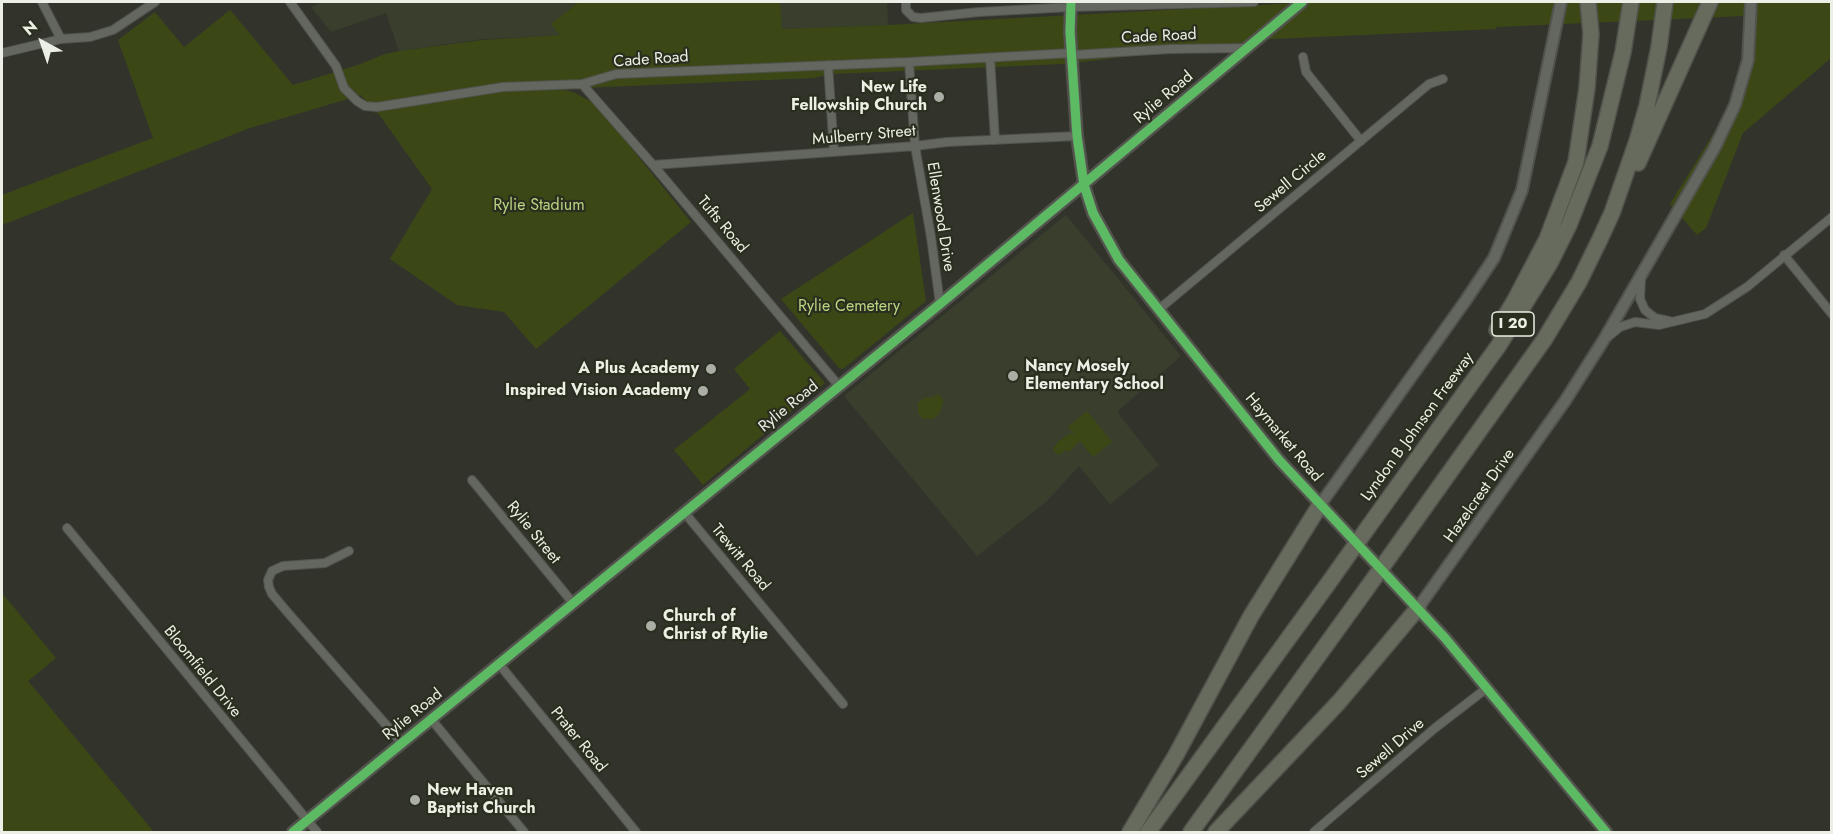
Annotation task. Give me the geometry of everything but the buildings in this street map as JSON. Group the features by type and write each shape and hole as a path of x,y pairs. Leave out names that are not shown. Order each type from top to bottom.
{"highway":[{"path":"1423,450 1515,300 1554,221 1576,162 1587,88 1591,34 1588,2"},
{"path":"1621,2 1623,52"},
{"name":"Lyndon B Johnson Freeway","path":"1148,832 1504,336 1550,263 1600,146 1623,52 1631,2"},
{"name":"I 20","path":"1191,832 1558,319 1579,282 1612,213 1642,123 1659,47 1665,2"},
{"path":"1612,213 1644,150 1710,2"},
{"path":"1130,832 1176,755 1251,616 1320,505"},
{"path":"1216,832 1339,702 1418,608"}],"street":[{"path":"42,2 61,39"},
{"path":"2,53 61,39 90,37 113,30 155,2"},
{"name":"Cade Road","path":"291,2 336,66 344,88 365,106 377,107 503,87 582,84 616,74 1170,49 1247,48"},
{"path":"906,6 913,17 921,18 1071,4 1254,2"},
{"path":"1294,2 1302,2"},
{"name":"Rylie Road","path":"293,832 940,304 1302,2"},
{"path":"1320,505 1494,258 1522,190 1561,2"},
{"path":"1603,341 1715,147 1735,105 1749,60 1751,2"},
{"name":"Haymarket Road","path":"1071,4 1077,136 1084,185 1093,213 1119,260 1279,460 1418,608 1606,832"},
{"path":"1304,57 1306,72 1361,141"},
{"path":"990,58 995,140"},
{"name":"Ellenwood Drive","path":"909,62 915,146 940,304"},
{"path":"828,65 834,152"},
{"name":"Sewell Circle","path":"1158,310 1429,84 1443,79"},
{"name":"Tufts Road","path":"582,84 839,386"},
{"name":"Mulberry Street","path":"653,165 947,142 1077,136"},
{"path":"1603,341 1620,327 1635,322 1659,325 1705,314 1747,287 1832,217"},
{"path":"1785,255 1832,314"},
{"path":"1641,276 1640,299 1645,310 1655,318 1673,322"},
{"name":"Hazelcrest Drive","path":"1418,608 1565,401 1603,341"},
{"name":"Rylie Street","path":"472,480 573,603"},
{"name":"Trewitt Road","path":"684,512 843,704"},
{"name":"Bloomfield Drive","path":"67,528 317,832"},
{"path":"349,551 324,563 283,566 272,571 268,580 269,587 283,608 402,743"},
{"name":"Prater Road","path":"499,664 636,832"},
{"name":"Sewell Drive","path":"1314,832 1435,728 1487,688"},
{"path":"431,719 524,832"}],"shaded area":[{"path":"322,2 579,2 552,24 561,35 482,39 399,51 386,13 331,32 311,7"},
{"path":"780,2 887,2 888,25 781,29"},
{"name":"Nancy Mosely Elementary School","path":"1066,215 1181,356 1117,412 1159,465 1110,504 1079,466 1047,501 977,556 844,396"}],"green space":[{"name":"Rylie Stadium","path":"579,2 780,2 782,29 1316,2 1831,2 1831,58 1743,133 1706,228 1697,235 1670,204 1747,79 1744,16 1272,39 1064,64 559,89 573,92 596,104 691,222 536,349 504,312 457,305 390,259 432,189 378,113 375,113 361,95 250,128 2,225 2,195 153,138 118,40 155,12 184,47 230,10 293,85 399,51 482,40 560,35 551,24"},
{"name":"Rylie Cemetery","path":"913,213 926,301 843,369 839,368 781,299"},
{"path":"780,331 825,383 703,485 674,450 750,389 734,369"},
{"path":"938,394 944,400 939,414 933,419 923,419 918,413 918,403 924,398"},
{"path":"1087,411 1112,442 1093,457 1080,441 1069,452 1066,450 1059,455 1055,453 1053,448 1059,441 1070,433 1075,436 1068,427"},
{"path":"2,593 56,658 28,681 154,832 2,832"}],"cycle path":[{"path":"1071,2 1070,32 1077,136 1084,185 1093,213 1119,260 1279,460 1445,638 1606,832"},
{"path":"293,832 940,304 1302,2"}],"place":[{"name":"New Life Fellowship Church","path":"939,97"},
{"name":"A Plus Academy","path":"711,369"},
{"name":"Nancy Mosely Elementary School","path":"1013,376"},
{"name":"Inspired Vision Academy","path":"703,391"},
{"name":"Church of Christ of Rylie","path":"651,626"},
{"name":"New Haven Baptist Church","path":"415,800"}]}
